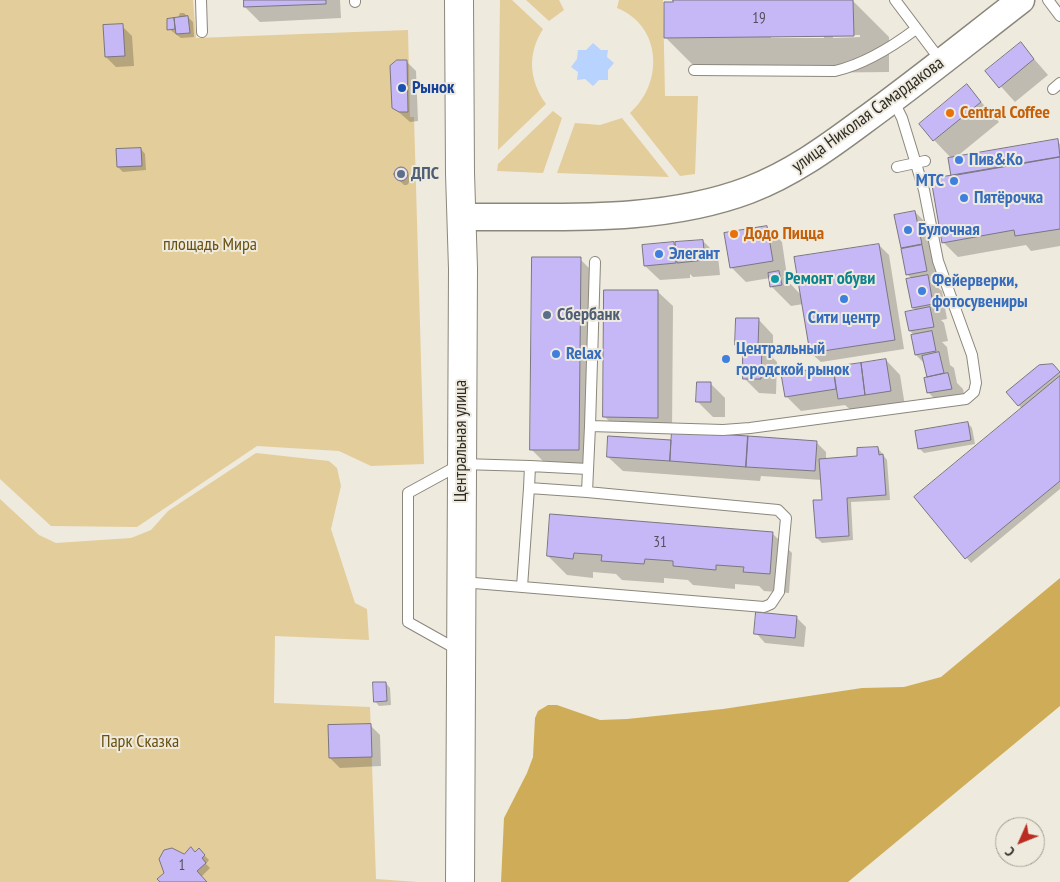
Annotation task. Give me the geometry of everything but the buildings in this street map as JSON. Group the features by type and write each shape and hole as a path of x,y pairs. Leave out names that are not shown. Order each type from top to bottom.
{"main road":[{"name":"Центральная улица","path":"459,0 463,269 460,882"}],"street":[{"name":"улица Николая Самардакова","path":"462,217 622,214 666,210 716,200 749,190 779,177 831,145 893,100 1020,0"}],"lane":[{"path":"201,0 202,32"},
{"path":"894,0 942,62"},
{"path":"1048,0 1060,16"},
{"path":"694,70 834,71 846,68 884,51 916,29"},
{"path":"893,100 921,162 948,273 972,355 976,383 974,392"},
{"path":"897,168 921,162"},
{"path":"586,492 595,262"},
{"path":"590,426 723,430 750,428 966,399 985,382"},
{"path":"461,651 408,622 408,492 461,464 588,469"},
{"path":"522,587 530,466"},
{"path":"462,582 764,607 776,598 779,592 786,518 778,510 529,488"}],"green space":[{"name":"площадь Мира","path":"0,0 193,0 196,38 408,30 410,117 414,117 424,464 371,466 339,451 257,446 137,527 51,526 0,479"},
{"path":"500,0 512,0 543,29 534,48 532,67 536,86 546,104 498,150"},
{"path":"526,0 559,0 564,10 549,21"},
{"path":"619,0 663,0 665,96 698,96 695,174 680,176 630,113 641,101 649,86 653,71 653,56 650,41 643,28 632,16 617,8"},
{"path":"553,111 562,118 543,173 497,171 498,164"},
{"path":"622,118 669,177 557,173 575,123 600,125"},
{"name":"Парк Сказка","path":"256,453 329,461 337,468 341,486 331,529 355,603 367,609 369,640 275,636 274,703 370,707 376,879 418,882 0,882 0,499 39,535 56,543 131,538 151,530 168,511"}],"shaded area":[{"path":"1060,578 1060,706 848,882 501,882 504,818 533,757 535,718 538,711 548,705 557,705 600,720 627,719 723,709 862,688 904,687 941,677"}],"water":[{"path":"593,43 601,50 608,50 607,57 614,63 608,70 608,80 599,80 593,86 585,79 577,80 578,72 571,67 577,59 578,50 586,50"}],"place":[{"name":"Рынок","path":"402,88"},
{"name":"Central Coffee","path":"950,113"},
{"name":"Пив&Ко","path":"959,160"},
{"name":"ДПС","path":"401,174"},
{"name":"МТС","path":"954,181"},
{"name":"Пятёрочка","path":"964,198"},
{"name":"Булочная","path":"908,230"},
{"name":"Додо Пицца","path":"734,234"},
{"name":"Элегант","path":"659,254"},
{"name":"Ремонт обуви","path":"775,279"},
{"name":"Фейерверки, фотосувениры","path":"922,291"},
{"name":"Сити центр","path":"844,299"},
{"name":"Сбербанк","path":"547,315"},
{"name":"Relax","path":"556,354"},
{"name":"Центральный городской рынок","path":"726,359"}]}
